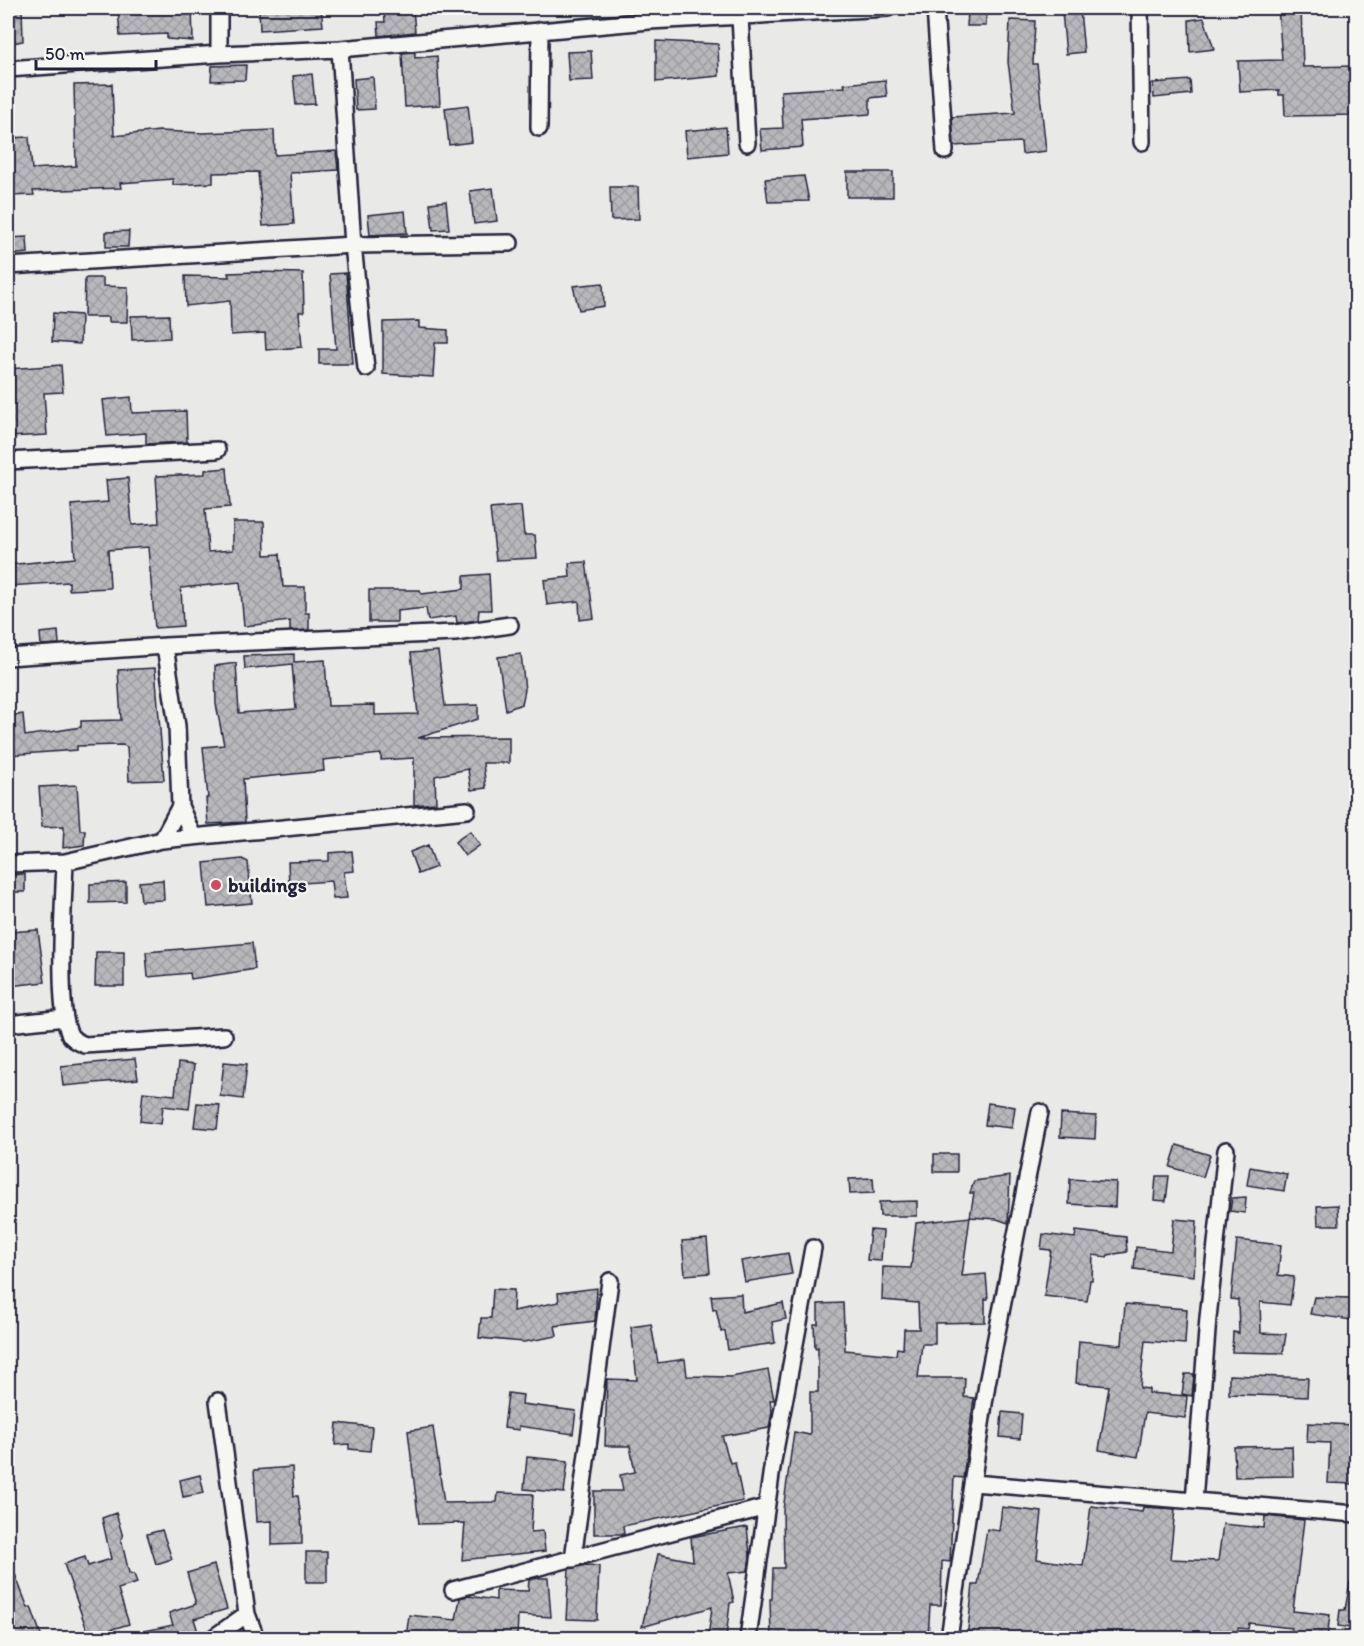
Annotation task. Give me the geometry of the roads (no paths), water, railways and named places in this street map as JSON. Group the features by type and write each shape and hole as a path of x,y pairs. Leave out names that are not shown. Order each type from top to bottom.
{"street":[{"path":"219,8 219,54"},
{"path":"8,69 219,54 340,49 540,30 648,14 740,17 888,8"},
{"path":"935,8 945,151"},
{"path":"1140,8 1143,142"},
{"path":"740,17 747,143"},
{"path":"539,128 540,30"},
{"path":"340,49 353,245 366,368"},
{"path":"8,266 353,245 510,243"},
{"path":"8,461 217,450"},
{"path":"8,657 165,646 455,633 510,625"},
{"path":"165,646 177,726 180,806 193,836"},
{"path":"162,840 180,806"},
{"path":"8,864 65,862 162,840 193,836 467,810"},
{"path":"65,862 62,927 65,1018 70,1035 85,1045 224,1036"},
{"path":"8,1024 65,1018"},
{"path":"949,1638 987,1384 1040,1112"},
{"path":"1194,1501 1208,1318 1226,1150"},
{"path":"748,1638 766,1507 813,1248"},
{"path":"573,1559 610,1281"},
{"path":"218,1401 247,1614 256,1638"},
{"path":"973,1483 1356,1514"},
{"path":"453,1590 766,1507"},
{"path":"213,1638 247,1614"}],"place":[{"name":"buildings","path":"216,885"}]}
